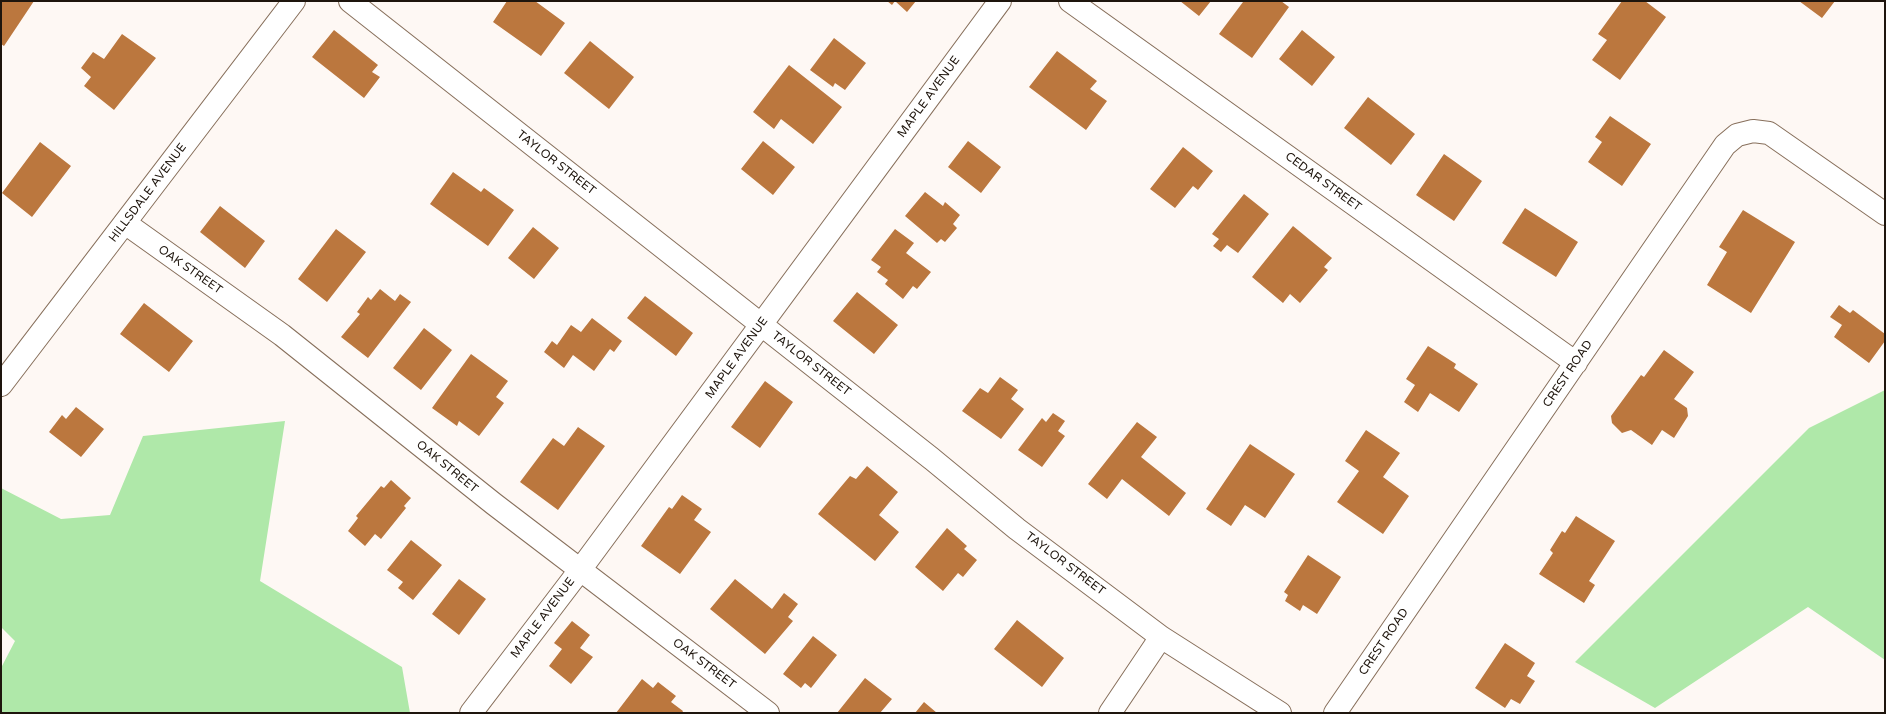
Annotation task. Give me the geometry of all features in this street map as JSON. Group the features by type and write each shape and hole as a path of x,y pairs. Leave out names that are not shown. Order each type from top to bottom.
{"street":[{"name":"HILLSDALE AVENUE","path":"1,384 294,1"},
{"name":"TAYLOR STREET","path":"350,1 932,459 1017,529 1161,637 1280,713"},
{"name":"MAPLE AVENUE","path":"471,713 580,570 1000,1"},
{"name":"CEDAR STREET","path":"1070,1 1576,363"},
{"name":"CREST ROAD","path":"1335,713 1725,145 1737,135 1753,131 1769,133 1885,214"},
{"name":"OAK STREET","path":"125,223 282,335 494,504 768,713"},
{"path":"1110,713 1161,637"}],"green space":[{"path":"1885,390 1885,660 1808,607 1655,708 1575,662 1809,428"},
{"path":"285,421 260,581 402,667 410,713 1,713 1,668 15,641 1,627 1,488 61,519 110,515 143,436"}],"building":[{"path":"1,1 34,1 4,46 1,44"},
{"path":"507,1 535,1 565,23 541,56 493,22"},
{"path":"887,1 895,1 892,5"},
{"path":"895,1 916,1 907,12"},
{"path":"1180,1 1211,1 1199,16"},
{"path":"1241,1 1281,1 1289,7 1252,58 1219,34 1243,2"},
{"path":"1622,1 1645,1 1666,17 1620,80 1592,60 1607,40 1598,34"},
{"path":"1799,1 1835,1 1822,18"},
{"path":"334,30 378,65 372,72 380,77 364,98 312,57"},
{"path":"1302,30 1335,57 1312,86 1279,59"},
{"path":"122,34 156,58 114,110 84,86 91,77 81,68 93,52 104,59"},
{"path":"834,38 866,63 845,90 835,83 833,87 810,70"},
{"path":"590,41 634,77 609,109 564,73"},
{"path":"1057,51 1097,81 1090,89 1107,101 1086,130 1029,87"},
{"path":"789,65 842,107 813,144 781,119 774,129 753,112"},
{"path":"1368,97 1415,134 1391,165 1344,128"},
{"path":"1610,116 1651,144 1622,186 1588,162 1602,142 1595,137"},
{"path":"763,141 795,167 773,195 741,169"},
{"path":"968,141 1001,167 981,193 948,167"},
{"path":"40,142 71,166 32,217 2,193"},
{"path":"1183,147 1213,171 1198,190 1193,186 1175,208 1150,189"},
{"path":"1444,154 1482,181 1454,221 1416,195"},
{"path":"453,172 481,192 484,188 514,210 488,246 430,204"},
{"path":"925,192 943,206 945,202 960,215 953,224 957,228 945,242 941,239 937,243 905,216"},
{"path":"1244,194 1269,214 1238,253 1227,245 1221,252 1213,246 1219,239 1212,234"},
{"path":"220,206 265,241 245,268 200,232"},
{"path":"1525,208 1578,242 1556,277 1502,243"},
{"path":"1743,210 1795,242 1751,313 1707,285 1727,252 1719,247"},
{"path":"1293,226 1332,258 1324,267 1328,270 1300,303 1290,294 1283,303 1252,277"},
{"path":"533,227 559,248 534,279 508,258"},
{"path":"336,229 366,252 327,302 298,279"},
{"path":"895,229 914,243 906,253 931,272 917,289 913,286 903,299 885,284 888,280 877,272 881,267 871,260"},
{"path":"380,289 395,301 400,294 411,302 368,358 341,337 360,314 357,312 368,297 371,300"},
{"path":"857,292 898,325 874,354 833,321"},
{"path":"645,296 693,333 676,356 627,318"},
{"path":"144,303 193,341 169,372 120,334"},
{"path":"1839,305 1850,313 1853,310 1885,334 1885,341 1869,363 1834,337 1842,325 1830,317"},
{"path":"592,318 622,341 614,352 610,349 594,371 573,355 564,368 544,352 552,341 557,345 571,325 581,332"},
{"path":"424,328 452,350 421,390 393,368"},
{"path":"1428,346 1456,364 1454,368 1478,384 1459,412 1430,393 1418,412 1404,402 1415,385 1406,379"},
{"path":"1664,350 1694,372 1674,399 1687,408 1688,416 1674,438 1662,430 1652,445 1631,430 1622,433 1612,423 1611,416 1641,375 1644,377"},
{"path":"471,354 508,381 496,397 504,403 479,436 459,421 457,426 432,408"},
{"path":"1000,377 1018,390 1011,399 1024,409 1001,439 962,411 980,388 988,393"},
{"path":"765,381 793,402 760,448 731,427"},
{"path":"76,407 104,429 81,457 49,432 62,415 66,419"},
{"path":"1053,413 1065,421 1058,431 1065,436 1042,467 1018,450 1042,418 1046,422"},
{"path":"1137,422 1157,437 1141,457 1186,493 1169,516 1122,479 1107,499 1088,484"},
{"path":"578,427 605,446 558,510 520,482 553,438 564,446"},
{"path":"1366,430 1400,453 1383,477 1409,496 1383,534 1337,502 1359,471 1345,461"},
{"path":"1250,444 1295,474 1265,518 1245,505 1231,526 1206,509"},
{"path":"867,466 898,492 879,515 899,532 875,561 818,514 850,476 856,479"},
{"path":"391,480 411,498 404,506 406,508 381,539 375,534 365,546 348,531 358,518 356,516 381,486 384,488"},
{"path":"682,495 702,509 694,520 711,532 680,574 641,546 669,507 672,509"},
{"path":"1576,516 1615,541 1589,581 1595,585 1584,603 1539,574 1553,553 1550,550 1562,531 1565,533"},
{"path":"947,528 967,546 964,549 977,560 963,577 958,573 943,591 915,567"},
{"path":"411,540 442,565 413,600 398,588 403,582 387,570"},
{"path":"1308,555 1341,577 1317,614 1303,605 1300,611 1285,601 1288,595 1284,592"},
{"path":"459,579 486,599 459,635 432,614"},
{"path":"735,579 772,609 784,593 798,604 788,617 793,621 765,654 710,609"},
{"path":"1017,620 1064,658 1042,687 994,649"},
{"path":"572,621 590,635 580,648 593,657 571,684 549,666 562,649 554,643"},
{"path":"813,636 837,655 811,688 805,683 801,688 783,674"},
{"path":"1505,643 1535,663 1527,676 1535,681 1520,704 1511,699 1505,708 1475,688"},
{"path":"865,678 892,699 880,713 837,713"},
{"path":"642,679 653,688 658,682 676,696 671,702 683,711 682,713 616,713"},
{"path":"924,702 937,713 915,713"}]}
